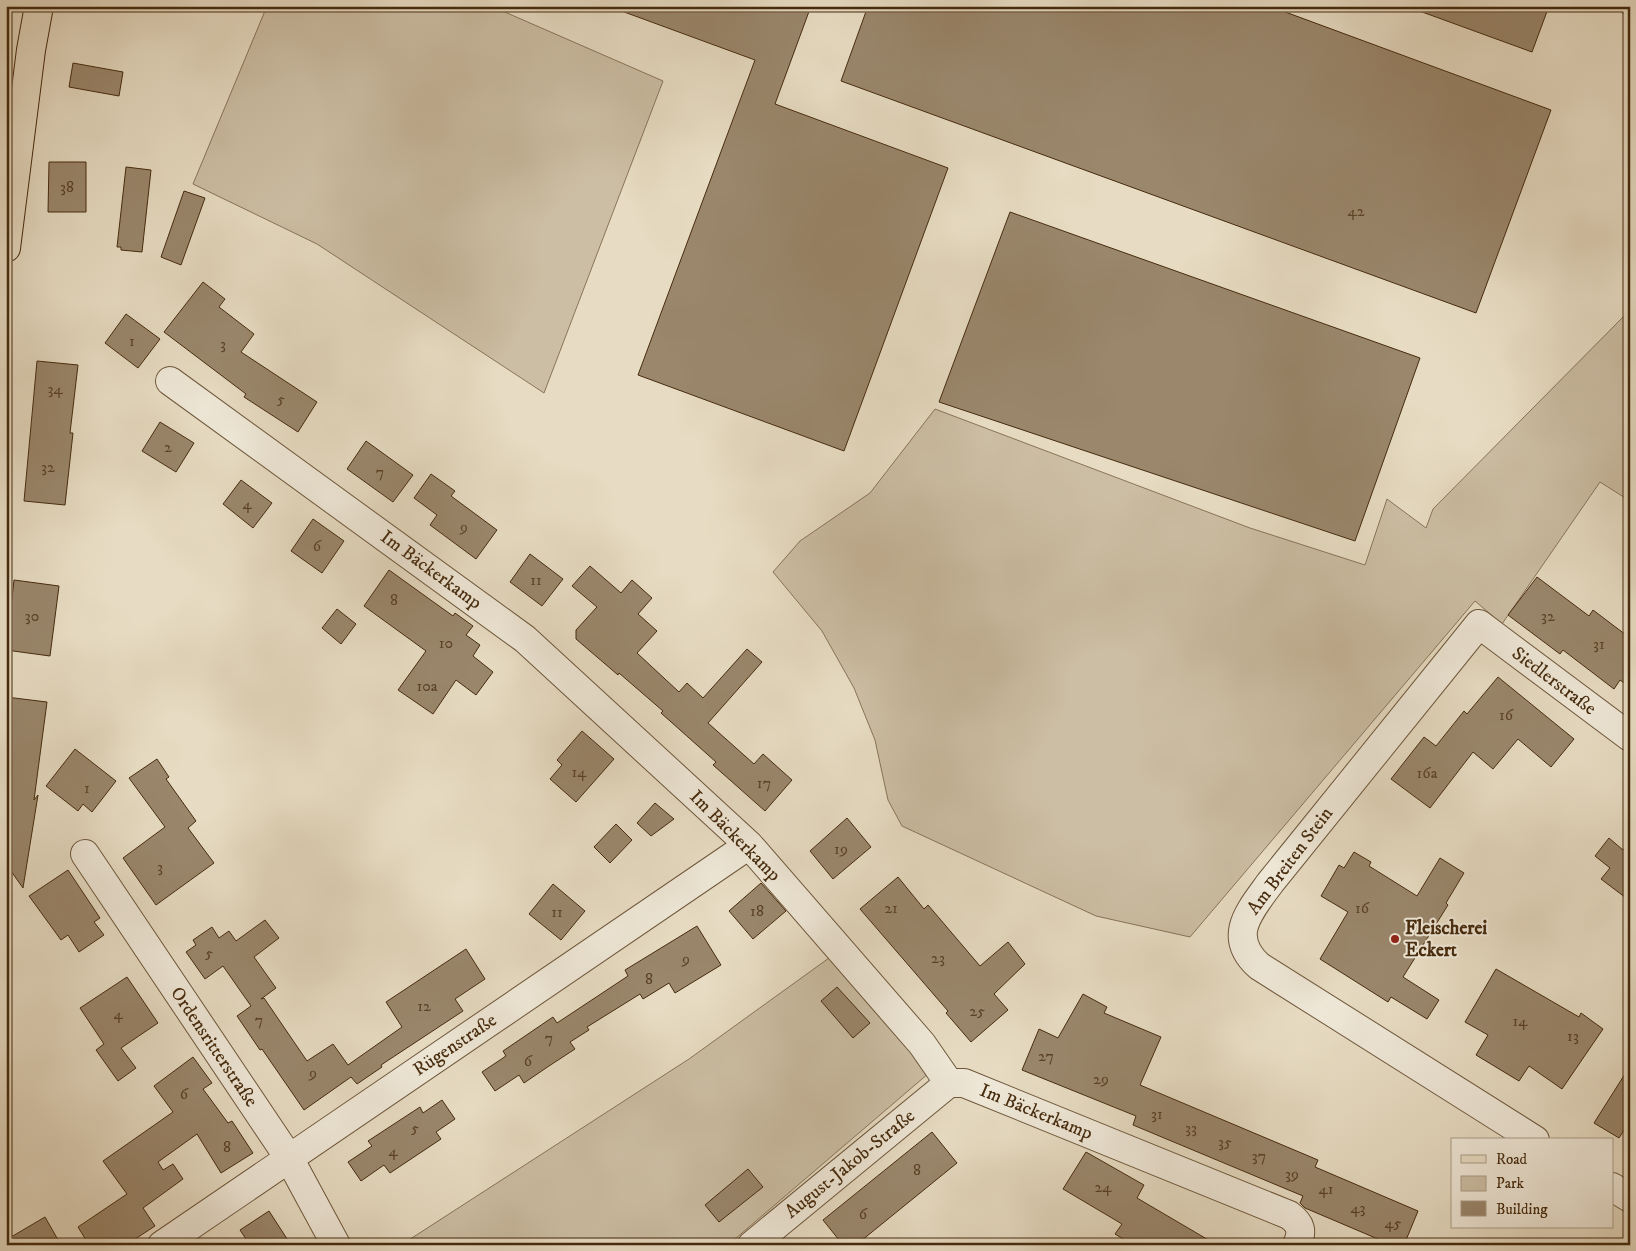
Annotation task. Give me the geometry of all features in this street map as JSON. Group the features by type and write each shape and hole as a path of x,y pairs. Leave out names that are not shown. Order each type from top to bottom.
{"main road":[{"path":"6,248 12,151 39,6"}],"street":[{"name":"Im Bäckerkamp","path":"170,382 524,638 750,845 922,1044 949,1083 964,1083 1289,1215 1298,1222 1301,1233 1298,1244"},
{"name":"Siedlerstraße","path":"1479,624 1630,737"},
{"name":"Am Breiten Stein","path":"1479,624 1270,883 1245,919 1242,933 1244,946 1251,959 1259,966 1532,1138"},
{"name":"Rügenstraße","path":"162,1245 750,845"},
{"name":"Ordensritterstraße","path":"84,854 288,1158 336,1245"},
{"name":"August-Jakob-Straße","path":"752,1245 949,1083"},
{"path":"1614,1188 1630,1198"}],"green space":[{"path":"267,6 491,6 663,81 544,393 317,244 193,184"},
{"path":"1614,6 1630,6 1630,19"},
{"path":"1630,310 1630,501 1600,482 1502,624 1475,601 1190,937 1096,916 902,826 888,800 875,740 854,688 822,631 773,572 800,541 870,493 935,409 1250,528 1365,565 1387,499 1426,528 1433,509"},
{"path":"829,958 929,1073 728,1245 401,1245 689,1059"}],"building":[{"path":"617,6 811,6 775,104 948,168 844,451 638,375 755,60 616,9"},
{"path":"868,6 1269,6 1551,110 1476,313 841,81"},
{"path":"1414,6 1549,6 1532,52 1414,9"},
{"path":"73,63 123,72 119,96 69,87"},
{"path":"49,162 86,162 86,212 48,212"},
{"path":"126,167 151,170 142,252 121,250 121,247 117,247"},
{"path":"184,191 205,198 181,265 161,257"},
{"path":"1010,212 1420,358 1355,541 939,402"},
{"path":"203,282 225,299 219,307 254,334 241,352 317,402 298,432 244,397 246,394 164,332"},
{"path":"126,314 160,339 138,368 105,343"},
{"path":"37,361 78,365 70,433 73,433 65,505 24,501"},
{"path":"160,422 194,443 176,472 142,451"},
{"path":"366,441 413,475 393,502 347,469"},
{"path":"431,474 455,491 451,496 497,530 476,559 430,525 437,515 414,498"},
{"path":"241,480 272,503 253,528 223,504"},
{"path":"313,519 344,541 322,573 291,551"},
{"path":"530,554 563,579 542,606 510,582"},
{"path":"590,566 621,593 632,580 652,598 638,614 657,631 637,653 679,692 687,683 703,698 747,649 762,662 708,723 754,764 763,754 792,780 765,811 713,765 716,762 661,713 663,711 576,639 576,630 597,607 572,586"},
{"path":"389,570 453,616 455,613 473,626 466,635 480,645 473,656 493,672 476,695 456,680 433,714 398,690 426,651 364,606"},
{"path":"1537,577 1589,616 1593,610 1630,638 1630,687 1620,680 1614,689 1563,650 1560,654 1508,615"},
{"path":"14,580 59,586 50,656 6,650"},
{"path":"337,609 356,624 341,644 322,628"},
{"path":"1498,677 1574,739 1551,767 1518,739 1493,769 1473,752 1430,808 1391,779 1424,737 1436,746 1464,711 1467,714"},
{"path":"6,697 47,702 34,800 38,795 23,888 6,864"},
{"path":"582,731 614,759 576,802 550,779 562,765 557,760"},
{"path":"75,749 116,781 92,812 83,804 78,811 46,786"},
{"path":"157,759 169,777 166,779 196,821 188,828 214,863 156,905 123,858 165,827 129,778"},
{"path":"655,803 674,819 651,836 637,823"},
{"path":"847,818 871,847 833,879 810,851"},
{"path":"616,824 632,840 610,863 594,847"},
{"path":"1609,838 1623,850 1630,841 1630,901 1601,879 1610,868 1595,856"},
{"path":"1354,852 1371,862 1369,866 1417,896 1440,858 1464,873 1446,903 1448,905 1403,977 1439,1000 1427,1019 1391,997 1388,1002 1320,959 1348,912 1321,896 1339,865 1344,868"},
{"path":"68,870 100,918 94,922 104,935 79,952 68,935 61,940 29,896"},
{"path":"898,877 924,909 928,905 980,966 1008,942 1025,964 994,994 1008,1010 971,1042 946,1013 948,1011 860,909"},
{"path":"761,883 786,911 753,939 729,911"},
{"path":"553,884 585,911 561,940 529,914"},
{"path":"265,920 279,938 254,957 276,988 261,999 264,998 307,1061 333,1044 348,1065 402,1027 386,1002 466,949 485,979 455,999 463,1011 381,1065 382,1067 357,1084 351,1077 304,1110 237,1016 251,1006 223,966 205,979 186,952 196,945 193,940 212,927 219,938 229,931 236,941"},
{"path":"697,926 721,965 675,993 669,983 643,999 640,994 587,1027 589,1030 570,1042 575,1049 524,1083 519,1075 495,1091 482,1072 506,1056 503,1051 553,1017 557,1023 628,976 625,970"},
{"path":"1496,969 1579,1017 1581,1013 1603,1029 1562,1089 1529,1066 1519,1081 1476,1055 1488,1035 1465,1022"},
{"path":"127,977 158,1023 121,1048 136,1068 118,1081 96,1050 104,1044 80,1008"},
{"path":"837,987 870,1023 853,1038 821,1001"},
{"path":"1083,994 1107,1007 1104,1013 1161,1037 1140,1085 1318,1160 1315,1167 1418,1211 1404,1245 1392,1245 1305,1208 1300,1203 1303,1196 1133,1125 1136,1116 1022,1070 1039,1029 1058,1038"},
{"path":"193,1057 212,1083 203,1089 228,1123 232,1121 253,1153 221,1173 197,1134 158,1162 163,1170 173,1164 183,1179 143,1208 155,1226 126,1245 89,1245 78,1227 127,1194 103,1161 173,1112 154,1086"},
{"path":"1630,1066 1630,1121 1619,1138 1594,1123"},
{"path":"442,1100 455,1119 436,1132 441,1139 390,1173 384,1165 361,1181 348,1162 372,1146 368,1141 420,1107 423,1113"},
{"path":"932,1132 957,1163 856,1245 843,1245 823,1220"},
{"path":"1086,1152 1144,1185 1137,1198 1217,1245 1133,1245 1115,1234 1122,1224 1063,1189"},
{"path":"748,1169 763,1187 719,1222 705,1205"},
{"path":"269,1211 291,1245 250,1245 240,1230"},
{"path":"45,1217 61,1245 6,1245 6,1240"}],"place":[{"name":"Fleischerei Eckert","path":"1395,939"}]}
